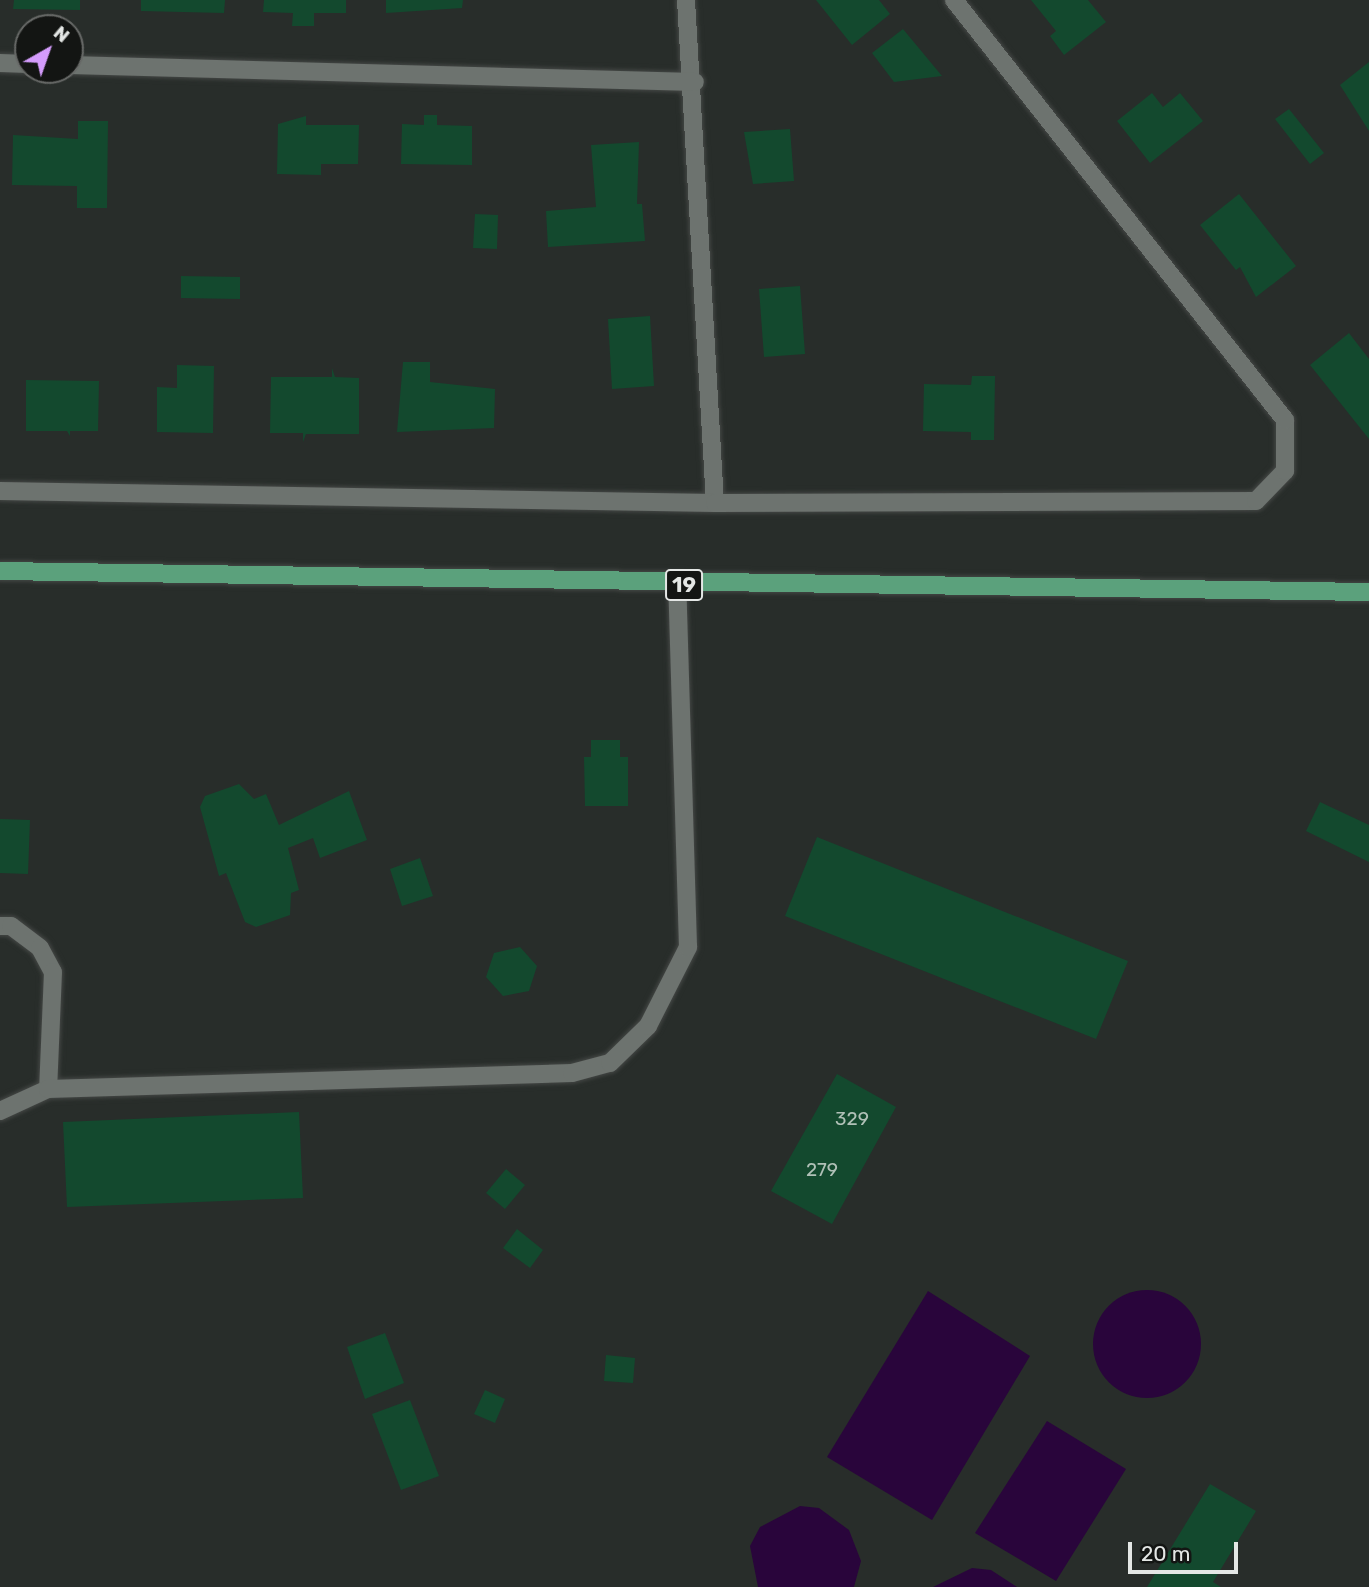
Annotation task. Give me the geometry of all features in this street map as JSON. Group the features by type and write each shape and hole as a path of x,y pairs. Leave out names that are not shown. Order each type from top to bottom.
{"main road":[{"name":"19","path":"0,571 677,584 1369,592"}],"street":[{"path":"686,0 695,82 715,503"},
{"path":"0,491 715,503 1256,501 1285,471 1285,420 954,0"},
{"path":"84,65 695,82"},
{"path":"0,1111 48,1089 572,1073 610,1063 648,1026 688,947 677,584"},
{"path":"0,926 40,948 53,972 48,1089"}],"shaded area":[{"path":"1147,1290 1168,1294 1185,1306 1197,1323 1201,1344 1197,1365 1185,1382 1168,1394 1147,1398 1126,1394 1109,1382 1097,1365 1093,1344 1097,1323 1109,1306 1126,1294"},
{"path":"928,1291 1030,1356 932,1520 827,1457"},
{"path":"1047,1421 1126,1469 1056,1581 975,1533"},
{"path":"800,1506 819,1508 849,1530 861,1561 854,1587 758,1587 750,1546 760,1527"},
{"path":"972,1568 991,1570 1017,1587 933,1587"}],"building":[{"path":"14,0 80,0 80,10 13,9"},
{"path":"141,0 225,0 224,13 141,11"},
{"path":"264,0 346,0 346,13 314,13 314,26 292,26 293,13 263,12"},
{"path":"386,0 463,0 462,8 386,13"},
{"path":"816,0 879,0 890,14 852,45"},
{"path":"1031,0 1088,0 1106,22 1064,55 1050,36 1056,31"},
{"path":"903,29 942,76 894,82 872,53"},
{"path":"1369,62 1369,131 1340,85"},
{"path":"1152,93 1163,107 1180,93 1203,121 1150,163 1117,121"},
{"path":"1289,109 1324,153 1310,164 1275,119"},
{"path":"424,115 437,115 437,125 472,126 472,165 401,164 402,124 424,125"},
{"path":"306,116 306,125 359,125 358,164 321,164 321,175 277,174 278,124"},
{"path":"78,121 108,121 107,208 77,208 77,186 12,185 13,135 78,139"},
{"path":"790,129 794,181 753,184 744,132"},
{"path":"639,142 637,204 642,204 645,241 548,247 546,211 596,207 591,145"},
{"path":"1239,194 1296,266 1256,297 1240,267 1236,270 1200,225"},
{"path":"475,214 498,215 497,249 473,248"},
{"path":"181,276 240,277 240,299 181,298"},
{"path":"800,286 805,354 764,357 759,289"},
{"path":"650,316 654,386 612,389 608,319"},
{"path":"1349,333 1369,359 1369,439 1310,365"},
{"path":"403,362 430,362 430,382 495,389 494,428 397,432"},
{"path":"177,365 214,366 213,433 157,432 157,387 177,388"},
{"path":"332,368 335,377 359,378 359,434 306,434 303,442 303,433 270,433 271,377 332,377"},
{"path":"972,376 995,376 994,440 971,440 971,432 923,431 924,384 971,385"},
{"path":"26,380 99,381 98,431 70,431 70,436 67,431 26,431"},
{"path":"591,740 620,740 620,757 628,757 628,806 585,806 584,757 591,757"},
{"path":"239,784 254,799 266,794 279,825 349,791 367,840 320,858 313,838 288,848 299,890 291,893 290,915 256,927 245,922 226,873 219,876 200,807 205,796"},
{"path":"1320,802 1369,825 1369,862 1306,831"},
{"path":"0,819 30,820 28,874 0,873"},
{"path":"817,837 1128,961 1096,1039 785,916"},
{"path":"420,858 433,896 402,906 390,869"},
{"path":"520,947 537,966 529,991 503,996 486,977 494,953"},
{"path":"837,1074 896,1107 832,1224 771,1191"},
{"path":"299,1112 303,1198 67,1207 63,1122"},
{"path":"506,1169 525,1185 505,1209 486,1193"},
{"path":"517,1229 543,1250 530,1268 503,1248"},
{"path":"385,1333 404,1383 365,1399 347,1347"},
{"path":"606,1355 635,1358 633,1383 604,1381"},
{"path":"485,1390 505,1399 495,1423 474,1414"},
{"path":"410,1400 439,1476 401,1490 372,1414"},
{"path":"1210,1484 1256,1511 1213,1582 1221,1587 1147,1587"}]}
